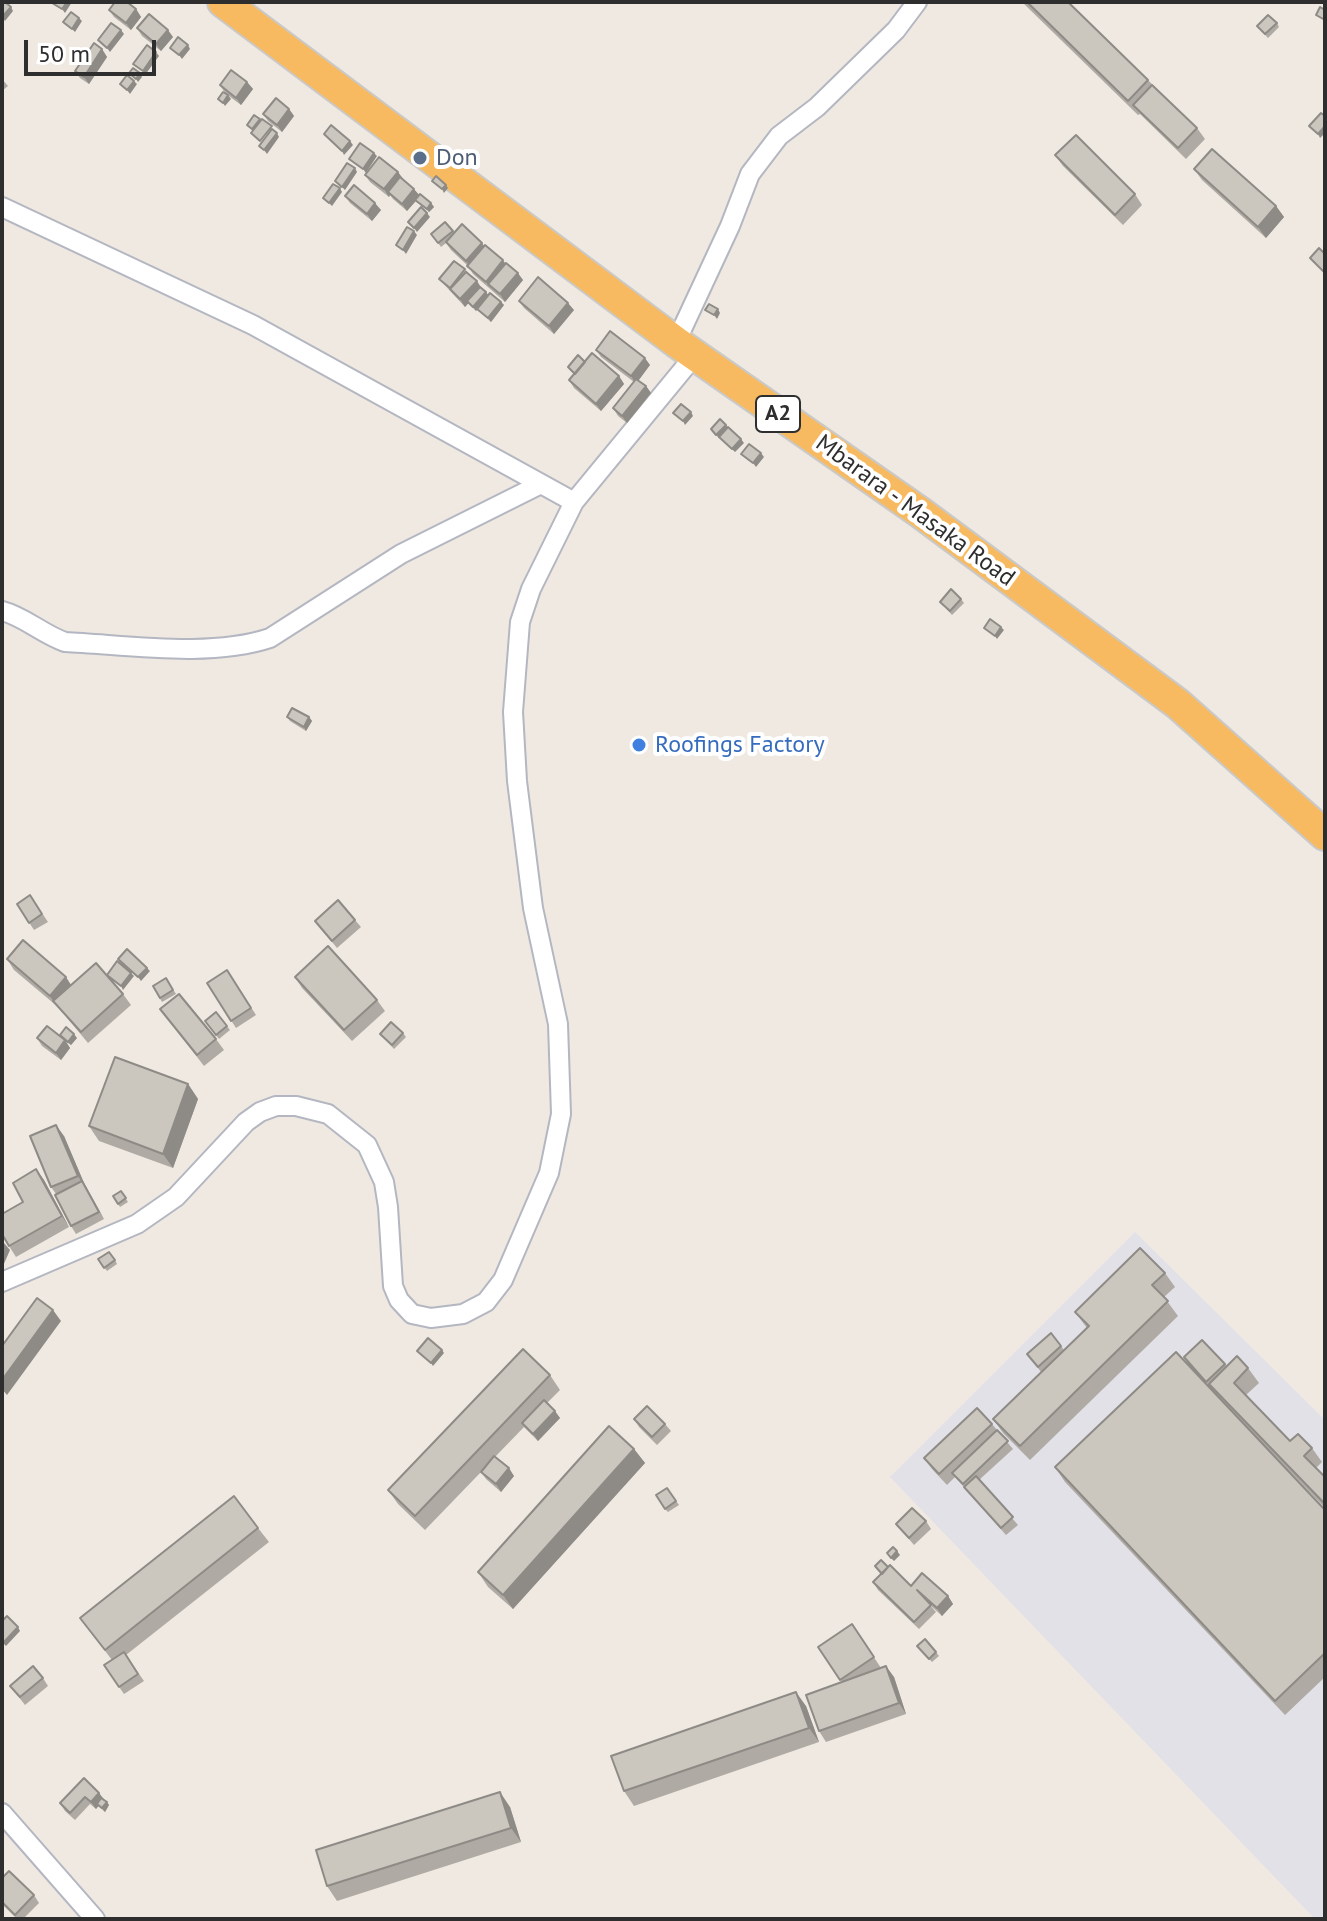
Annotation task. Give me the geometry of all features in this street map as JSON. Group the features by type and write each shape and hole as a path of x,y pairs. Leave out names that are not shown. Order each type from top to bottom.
{"highway":[{"name":"Mbarara - Masaka Road","path":"223,2 685,349 921,513 1178,704 1325,835"}],"street":[{"path":"2,1282 157,1213 246,1122 276,1106 296,1106 328,1114 367,1145 384,1182 393,1286 399,1300 412,1314 431,1318 463,1314 486,1302 503,1280 549,1173 561,1114 558,1024 533,908 517,781 513,712 520,622 531,589 574,502 685,349 750,174 779,136 828,96 896,30 917,2"},
{"path":"2,207 253,325 574,502"},
{"path":"2,611 17,615 47,636 65,642 218,649 248,646 270,638 401,554 541,484"},
{"path":"2,1813 95,1919"}],"shaded area":[{"path":"1135,1232 1325,1420 1325,1919 1315,1919 890,1477"}],"building":[{"path":"2,2 11,7 2,17"},
{"path":"53,2 67,2 62,9"},
{"path":"115,2 127,2 136,9 126,23 109,10"},
{"path":"1027,2 1068,2 1148,80 1128,101"},
{"path":"1320,7 1325,10 1325,20 1316,15"},
{"path":"71,12 79,18 72,29 63,22"},
{"path":"149,14 168,30 156,44 137,28"},
{"path":"1268,15 1277,23 1265,34 1257,26"},
{"path":"111,23 121,30 107,48 98,40"},
{"path":"178,37 188,45 179,55 170,48"},
{"path":"94,43 102,49 84,77 75,71"},
{"path":"147,45 156,52 143,71 133,64"},
{"path":"133,68 140,73 136,79 129,73"},
{"path":"231,70 247,82 236,98 220,85"},
{"path":"127,75 134,81 127,90 120,84"},
{"path":"1152,85 1197,128 1178,148 1133,105"},
{"path":"223,92 228,95 223,103 218,99"},
{"path":"276,98 289,109 277,125 263,114"},
{"path":"1321,113 1325,116 1325,126 1318,134 1309,126"},
{"path":"254,115 260,119 252,129 247,125"},
{"path":"262,119 272,126 260,141 251,133"},
{"path":"331,125 350,141 342,151 324,134"},
{"path":"272,129 277,133 264,150 259,146"},
{"path":"1076,135 1135,194 1115,215 1055,155"},
{"path":"360,143 374,153 363,169 349,159"},
{"path":"1212,149 1276,206 1258,227 1194,169"},
{"path":"379,157 398,172 384,189 365,175"},
{"path":"347,163 355,168 342,187 335,181"},
{"path":"436,176 446,185 442,189 432,181"},
{"path":"400,177 414,189 402,204 388,192"},
{"path":"333,184 340,188 329,203 323,198"},
{"path":"354,185 375,203 367,214 345,196"},
{"path":"420,194 431,203 427,209 415,200"},
{"path":"421,207 427,213 414,228 408,222"},
{"path":"445,222 453,231 438,243 431,234"},
{"path":"462,224 482,243 466,261 446,242"},
{"path":"407,227 414,231 403,250 396,245"},
{"path":"485,245 503,260 486,282 467,266"},
{"path":"1319,248 1325,254 1325,273 1310,258"},
{"path":"454,261 465,269 450,288 439,279"},
{"path":"506,263 518,273 500,294 488,284"},
{"path":"466,272 477,281 460,299 450,289"},
{"path":"538,277 568,303 549,326 519,301"},
{"path":"480,287 486,292 473,307 467,301"},
{"path":"490,293 501,302 488,318 477,309"},
{"path":"709,304 718,309 714,315 705,310"},
{"path":"610,331 645,358 631,376 596,350"},
{"path":"592,353 619,376 596,404 569,380"},
{"path":"578,355 585,362 575,374 568,367"},
{"path":"636,379 646,386 622,416 613,408"},
{"path":"681,404 691,412 683,421 673,413"},
{"path":"720,419 726,425 716,435 711,429"},
{"path":"728,427 741,439 732,449 719,437"},
{"path":"749,444 761,453 753,463 741,454"},
{"path":"951,589 961,599 950,611 940,602"},
{"path":"990,619 1001,627 995,636 984,628"},
{"path":"292,708 309,717 304,727 287,717"},
{"path":"30,895 42,914 29,923 17,904"},
{"path":"338,900 355,920 332,941 315,921"},
{"path":"23,940 66,977 50,996 7,959"},
{"path":"328,946 377,1000 344,1030 295,977"},
{"path":"127,949 147,968 138,977 118,959"},
{"path":"117,961 131,973 121,986 107,975"},
{"path":"96,963 123,994 81,1032 53,1001"},
{"path":"227,970 251,1008 231,1021 207,983"},
{"path":"166,978 173,990 160,998 153,986"},
{"path":"179,994 216,1039 197,1055 160,1009"},
{"path":"216,1012 227,1026 216,1035 205,1021"},
{"path":"391,1022 403,1033 392,1045 380,1034"},
{"path":"47,1026 65,1040 56,1053 37,1038"},
{"path":"66,1027 74,1034 68,1042 60,1035"},
{"path":"115,1057 188,1084 163,1154 89,1126"},
{"path":"56,1125 78,1176 51,1187 30,1136"},
{"path":"36,1169 62,1216 9,1246 2,1234 2,1214 23,1202 13,1183"},
{"path":"82,1181 99,1212 71,1226 55,1195"},
{"path":"121,1191 126,1198 118,1204 113,1196"},
{"path":"1140,1248 1165,1273 1152,1285 1168,1301 1020,1446 993,1419 1089,1326 1075,1312"},
{"path":"109,1252 115,1260 104,1268 98,1259"},
{"path":"37,1298 53,1310 2,1380 2,1346"},
{"path":"1051,1333 1061,1346 1038,1367 1027,1354"},
{"path":"428,1338 442,1350 431,1363 417,1351"},
{"path":"1202,1340 1225,1364 1206,1382 1184,1357"},
{"path":"523,1349 550,1375 415,1516 388,1490"},
{"path":"1176,1352 1325,1510 1325,1653 1275,1701 1055,1467"},
{"path":"1237,1356 1248,1368 1234,1383 1290,1441 1298,1434 1312,1448 1304,1456 1325,1477 1325,1504 1209,1384"},
{"path":"544,1400 555,1411 533,1434 522,1423"},
{"path":"647,1406 665,1424 652,1437 634,1419"},
{"path":"977,1408 992,1424 939,1474 924,1458"},
{"path":"609,1426 634,1449 503,1595 478,1572"},
{"path":"997,1430 1008,1441 963,1484 952,1473"},
{"path":"494,1456 509,1468 496,1484 481,1472"},
{"path":"976,1476 1013,1517 1001,1528 964,1487"},
{"path":"667,1488 676,1501 665,1509 656,1495"},
{"path":"234,1496 258,1528 105,1650 80,1618"},
{"path":"912,1508 926,1521 909,1538 896,1524"},
{"path":"893,1547 897,1551 891,1558 887,1553"},
{"path":"881,1560 888,1567 882,1574 875,1566"},
{"path":"890,1565 911,1586 922,1573 948,1596 937,1608 917,1590 931,1605 914,1622 873,1582"},
{"path":"7,1616 18,1627 3,1643 2,1621"},
{"path":"852,1624 874,1657 840,1680 818,1647"},
{"path":"925,1639 936,1652 929,1659 917,1646"},
{"path":"124,1652 138,1674 119,1687 104,1665"},
{"path":"33,1666 43,1678 20,1697 10,1686"},
{"path":"886,1666 899,1703 819,1731 806,1695"},
{"path":"796,1692 809,1728 624,1791 611,1756"},
{"path":"84,1778 99,1793 91,1802 85,1797 70,1813 60,1803"},
{"path":"500,1792 511,1828 327,1886 316,1850"},
{"path":"101,1798 107,1802 102,1808 97,1804"},
{"path":"9,1871 34,1895 15,1915 2,1902 2,1878"}],"place":[{"name":"Don","path":"420,158"},
{"name":"Roofings Factory","path":"639,745"}]}
